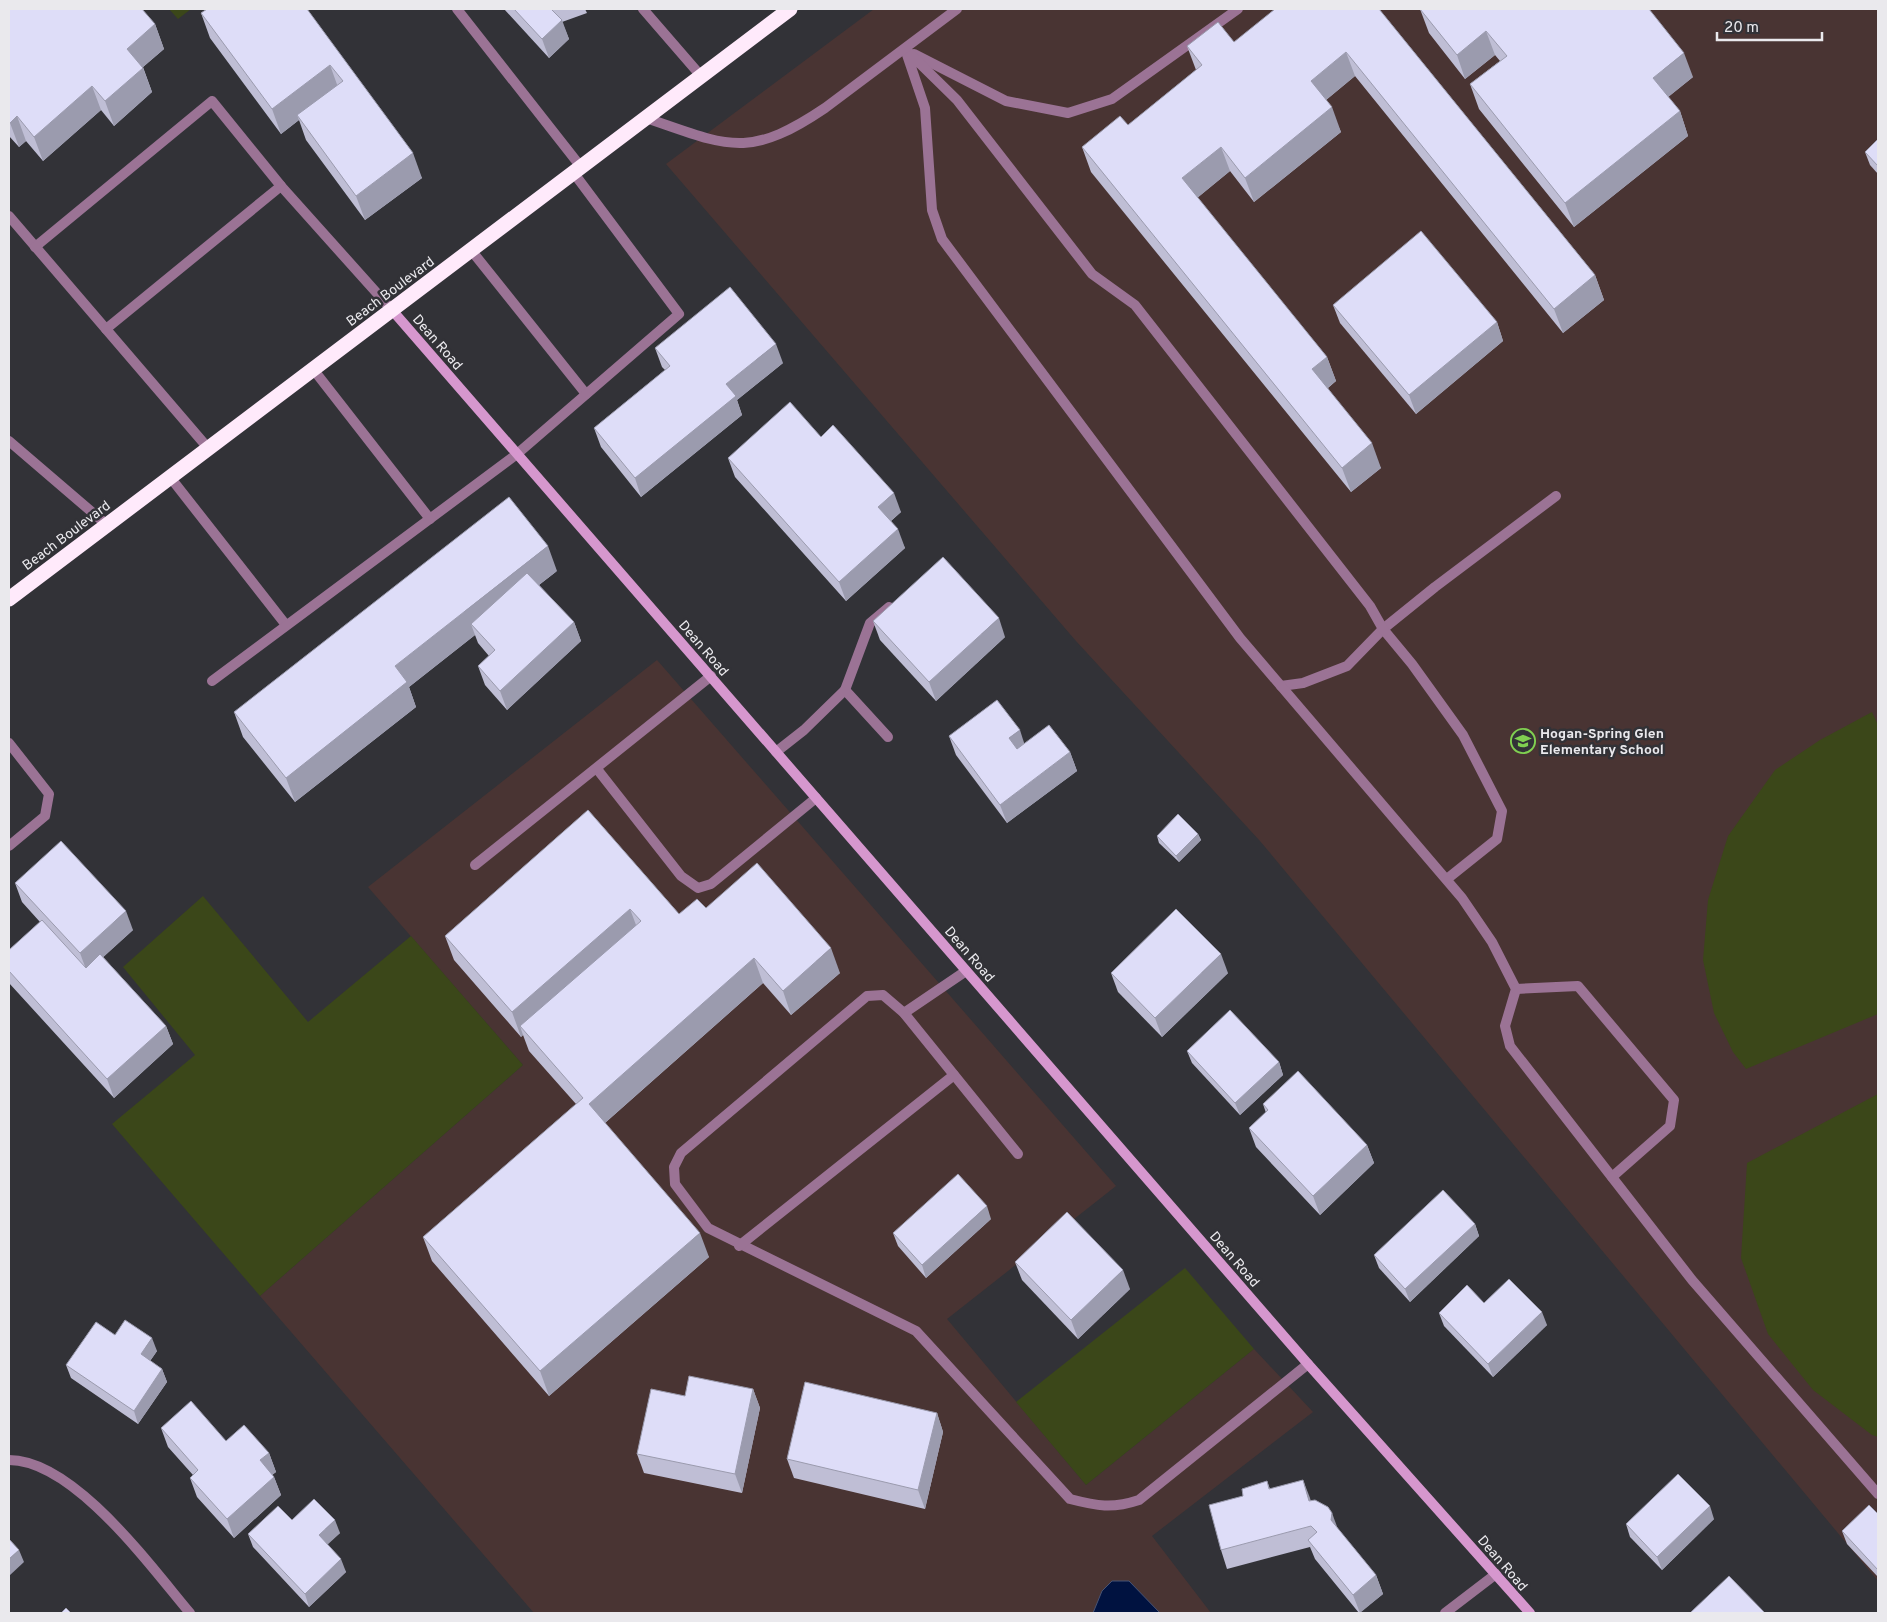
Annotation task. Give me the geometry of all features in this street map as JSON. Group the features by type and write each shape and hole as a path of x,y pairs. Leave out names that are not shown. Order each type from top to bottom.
{"highway":[{"name":"Beach Boulevard","path":"9,599 790,9"}],"main road":[{"name":"Dean Road","path":"392,310 1308,1364 1530,1613"}],"street":[{"path":"212,680 518,454 679,314 577,169 457,9"},
{"path":"643,9 701,76"},
{"path":"646,118 722,143 759,142 803,122 957,9"},
{"path":"905,49 1006,101 1068,113 1112,99 1238,9"},
{"path":"905,49 957,100 1092,274 1135,305 1370,606 1383,629 1412,664 1463,736 1502,811 1498,839 1446,879"},
{"path":"905,49 925,108 932,210 942,239 1240,638 1446,879 1492,942 1516,989 1505,1026 1510,1046 1692,1280 1878,1494"},
{"path":"35,247 212,101 281,186 392,310"},
{"path":"106,329 281,186"},
{"path":"9,216 208,448"},
{"path":"471,250 586,394"},
{"path":"313,369 430,518"},
{"path":"9,440 106,525"},
{"path":"170,477 286,625"},
{"path":"1281,686 1303,683 1347,666 1383,629 1435,586 1556,496"},
{"path":"776,752 804,730 845,690 870,622 897,599"},
{"path":"475,866 711,676"},
{"path":"845,690 888,737"},
{"path":"9,743 49,794 46,816 9,846"},
{"path":"597,769 681,876 698,888 711,884 816,798"},
{"path":"904,1013 966,971"},
{"path":"1516,989 1578,986 1674,1100 1670,1126 1612,1177"},
{"path":"1018,1154 904,1013 883,995 867,996 681,1153 674,1167 675,1184 708,1228 739,1246 916,1331 1070,1499 1096,1506 1119,1506 1139,1500 1308,1364"},
{"path":"739,1246 954,1075"},
{"path":"9,1460 17,1460 49,1472 80,1493 109,1518 190,1613"},
{"path":"1445,1613 1496,1574"}],"shaded area":[{"name":"Hogan-Spring Glen Elementary School","path":"874,9 1878,9 1878,1581 1260,841 1076,641 666,164"},
{"path":"657,660 1116,1186 947,1319 1086,1485 1254,1349 1313,1412 1152,1536 1211,1613 534,1613 260,1296 523,1065 368,887"}],"green space":[{"path":"169,9 191,9 178,19"},
{"path":"1872,712 1878,725 1878,1014 1746,1069 1733,1052 1714,1013 1703,960 1708,900 1728,836 1775,770 1820,740"},
{"path":"203,896 308,1022 411,936 523,1065 260,1296 112,1124 195,1055 123,967"},
{"path":"1878,1094 1878,1437 1872,1435 1813,1390 1768,1334 1741,1258 1747,1163"},
{"path":"1185,1268 1254,1349 1086,1485 1016,1402"}],"water":[{"path":"1112,1581 1129,1581 1160,1613 1093,1613 1102,1591"}],"building":[{"path":"9,9 142,9 155,24 127,49 143,68 105,101 92,86 34,137 17,116 10,123 9,121"},
{"path":"207,9 307,9 413,153 356,196 297,115 343,81 330,65 272,109 201,13"},
{"path":"514,9 551,9 562,20 542,39"},
{"path":"1275,9 1379,9 1595,275 1554,309 1346,52 1311,81 1332,107 1245,178 1221,147 1182,178 1327,357 1312,369 1372,443 1342,468 1082,147 1120,116 1128,125 1202,65 1187,46 1218,22 1234,42"},
{"path":"1420,9 1649,9 1684,53 1653,78 1680,111 1565,203 1470,84 1507,56 1486,31 1457,55"},
{"path":"1878,139 1878,166 1865,152"},
{"path":"1421,231 1497,322 1409,395 1333,305"},
{"path":"730,287 776,344 726,384 736,396 635,478 594,428 670,366 655,348"},
{"path":"790,402 821,437 833,425 894,493 878,507 898,529 839,582 728,458"},
{"path":"509,497 548,546 395,666 407,682 286,778 234,712"},
{"path":"943,557 999,618 929,682 873,621"},
{"path":"527,573 574,622 500,691 478,666 495,650 471,624"},
{"path":"997,700 1020,730 1009,738 1017,749 1049,725 1070,752 1000,805 949,736"},
{"path":"588,810 679,914 697,899 706,908 757,863 831,948 783,991 754,958 589,1104 700,1233 540,1371 423,1237 583,1098 520,1026 641,921 630,909 512,1012 445,936"},
{"path":"1178,814 1198,834 1176,856 1157,836"},
{"path":"61,841 126,911 80,953 15,883"},
{"path":"1176,909 1221,954 1155,1018 1111,973"},
{"path":"42,920 86,968 100,954 166,1026 107,1079 9,971 9,950"},
{"path":"1230,1010 1279,1062 1235,1103 1187,1051"},
{"path":"1298,1071 1367,1145 1313,1196 1249,1128 1268,1110 1263,1104"},
{"path":"958,1174 987,1206 922,1265 893,1233"},
{"path":"1443,1190 1475,1224 1405,1289 1374,1255"},
{"path":"1067,1212 1123,1270 1071,1320 1015,1262"},
{"path":"1509,1279 1542,1312 1488,1364 1439,1313 1467,1285 1484,1303"},
{"path":"125,1320 152,1338 141,1354 162,1369 134,1411 66,1365 96,1322 115,1335"},
{"path":"689,1376 753,1389 735,1474 637,1454 651,1389 685,1396"},
{"path":"805,1382 937,1413 918,1490 787,1459"},
{"path":"191,1401 226,1441 244,1425 269,1453 260,1460 274,1477 227,1519 190,1478 198,1470 161,1428"},
{"path":"1678,1474 1710,1506 1657,1557 1626,1524"},
{"path":"1303,1480 1309,1501 1315,1500 1328,1507 1332,1513 1331,1520 1376,1575 1353,1595 1308,1540 1317,1532 1311,1526 1221,1550 1209,1505 1243,1496 1242,1489 1267,1481 1269,1489"},
{"path":"314,1499 335,1520 319,1535 341,1559 305,1594 248,1534 278,1506 292,1520"},
{"path":"1869,1505 1878,1514 1878,1570 1842,1531"},
{"path":"9,1539 19,1550 9,1559"},
{"path":"1729,1576 1765,1613 1690,1613"},
{"path":"66,1608 71,1613 61,1613"}],"place":[{"name":"Hogan-Spring Glen Elementary School","path":"1523,741"}]}
